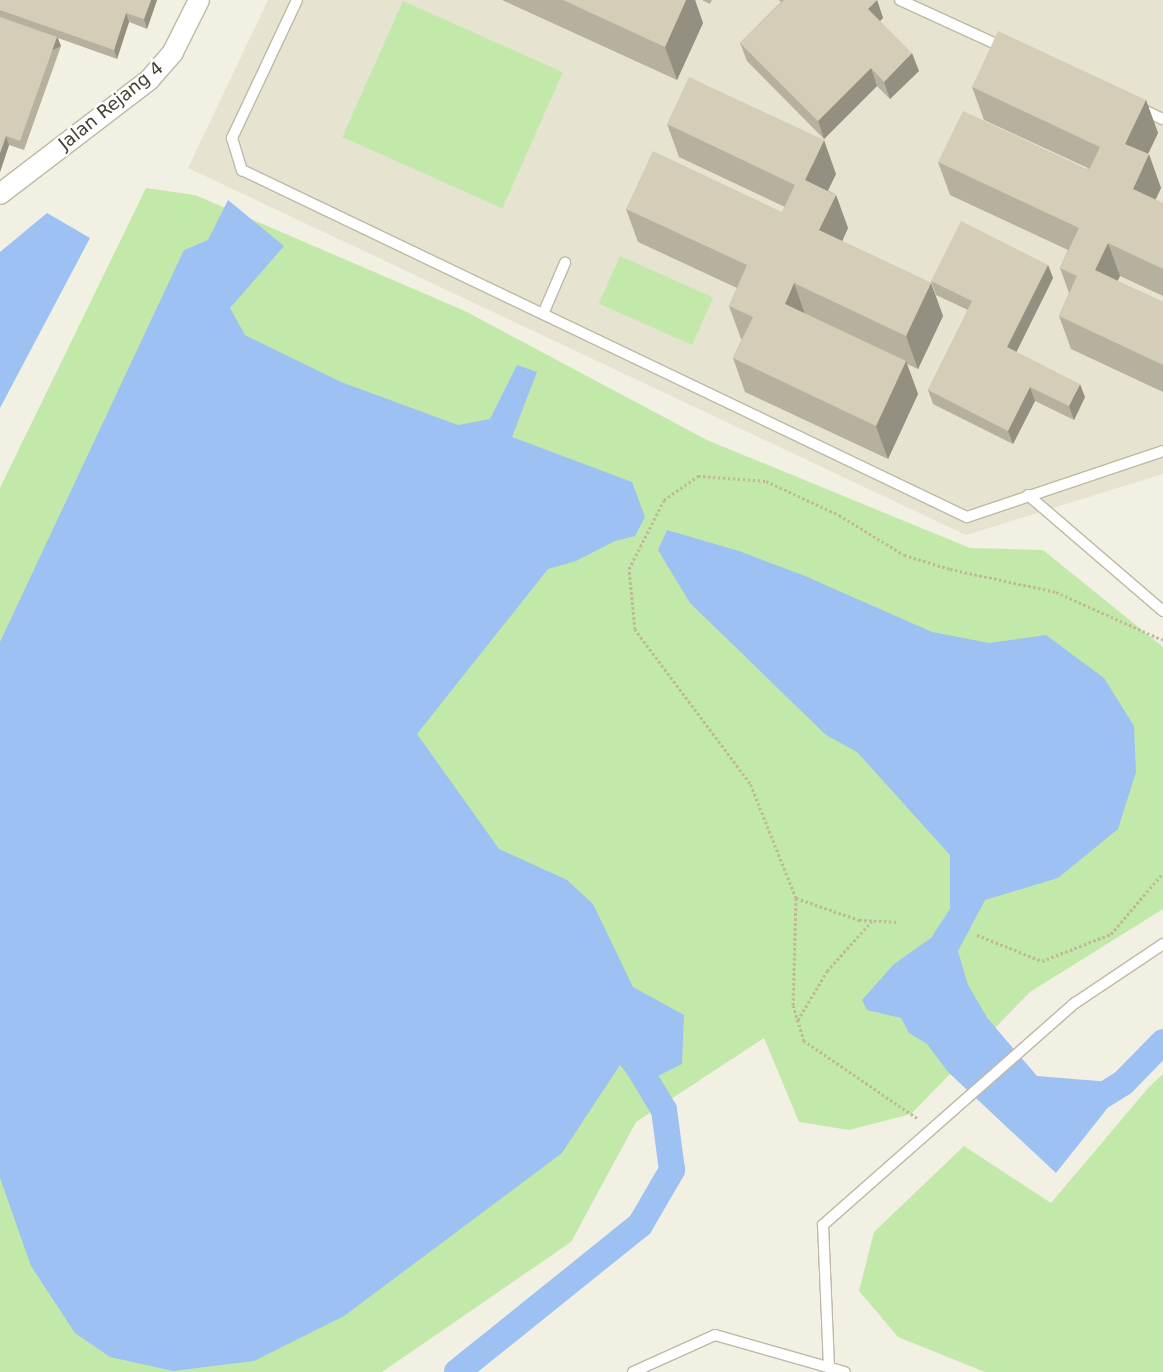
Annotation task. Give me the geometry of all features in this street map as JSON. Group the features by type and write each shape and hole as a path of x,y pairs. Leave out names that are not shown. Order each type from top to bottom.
{"street":[{"name":"Jalan Rejang 4","path":"0,194 149,80 173,52 195,3"}],"lane":[{"path":"297,0 232,138 242,170 967,517 1163,451"},
{"path":"900,0 1014,52"},
{"path":"1128,103 1163,119"},
{"path":"543,314 565,263"},
{"path":"1028,495 1163,611"},
{"path":"829,1367 823,1225 1075,1003 1163,944"},
{"path":"633,1372 715,1335 845,1372"}],"path":[{"path":"932,1129 804,1041 793,1005 796,898 750,783 635,630 629,568 664,500 698,476 766,481 839,515 904,555 950,569 1056,592 1163,640"},
{"path":"978,936 1042,961 1111,934 1163,873"},
{"path":"796,898 859,920 899,922"},
{"path":"798,1021 827,971 872,921"}],"shaded area":[{"path":"268,0 1163,0 1163,474 966,535 188,168"}],"green space":[{"path":"403,1 563,72 502,208 342,137"},
{"path":"146,188 195,195 465,311 707,440 970,548 1043,550 1163,647 1163,909 1030,992 911,1114 849,1130 799,1122 764,1038 636,1122 571,1242 382,1372 0,1372 0,488"},
{"path":"620,256 713,297 692,345 599,304"},
{"path":"1163,1074 1163,1372 985,1372 898,1337 859,1291 874,1232 964,1146 1051,1203 1149,1087"}],"water":[{"path":"228,200 284,246 230,308 245,335 341,382 458,425 490,419 517,365 537,372 512,437 632,482 645,517 635,536 615,541 576,561 548,569 417,734 499,849 567,880 593,904 633,987 684,1015 682,1064 638,1086 620,1065 562,1153 344,1316 254,1361 173,1371 110,1357 75,1333 31,1266 0,1178 0,642 184,250 208,240"},
{"path":"47,213 90,238 0,408 0,252"},
{"path":"667,530 739,551 805,576 932,632 989,643 1046,635 1104,678 1134,726 1136,772 1118,829 1058,878 985,900 958,951 968,985 988,1019 1037,1076 1123,1083 1106,1110 1056,1173 948,1072 927,1044 909,1033 901,1018 867,1010 862,1000 894,964 931,938 950,909 950,855 857,752 826,735 690,603 658,550"}],"building":[{"path":"0,0 151,0 144,19 126,13 114,50 0,10"},
{"path":"563,0 686,0 665,47"},
{"path":"784,0 877,0 868,9 912,53 884,82 871,68 818,121 740,43"},
{"path":"0,17 57,37 20,141 6,136 0,153"},
{"path":"998,31 1146,100 1125,144 1149,154 1133,189 1163,203 1163,269 1108,243 1095,270 1163,302 1163,365 1059,316 1077,276 1060,268 1079,228 938,162 963,111 1089,170 1100,147 972,87"},
{"path":"689,77 824,140 805,180 836,195 819,230 931,283 906,336 794,283 785,304 906,361 876,426 733,358 753,317 729,306 747,265 626,209 653,151 782,212 795,185 667,124"},
{"path":"961,221 1048,265 1007,347 1080,384 1069,406 1030,387 1008,431 928,390 972,301 931,281"}],"waterway":[{"path":"1094,1101 1123,1083 1163,1042"},
{"path":"457,1372 640,1225 672,1170 664,1110 629,1052"}]}
